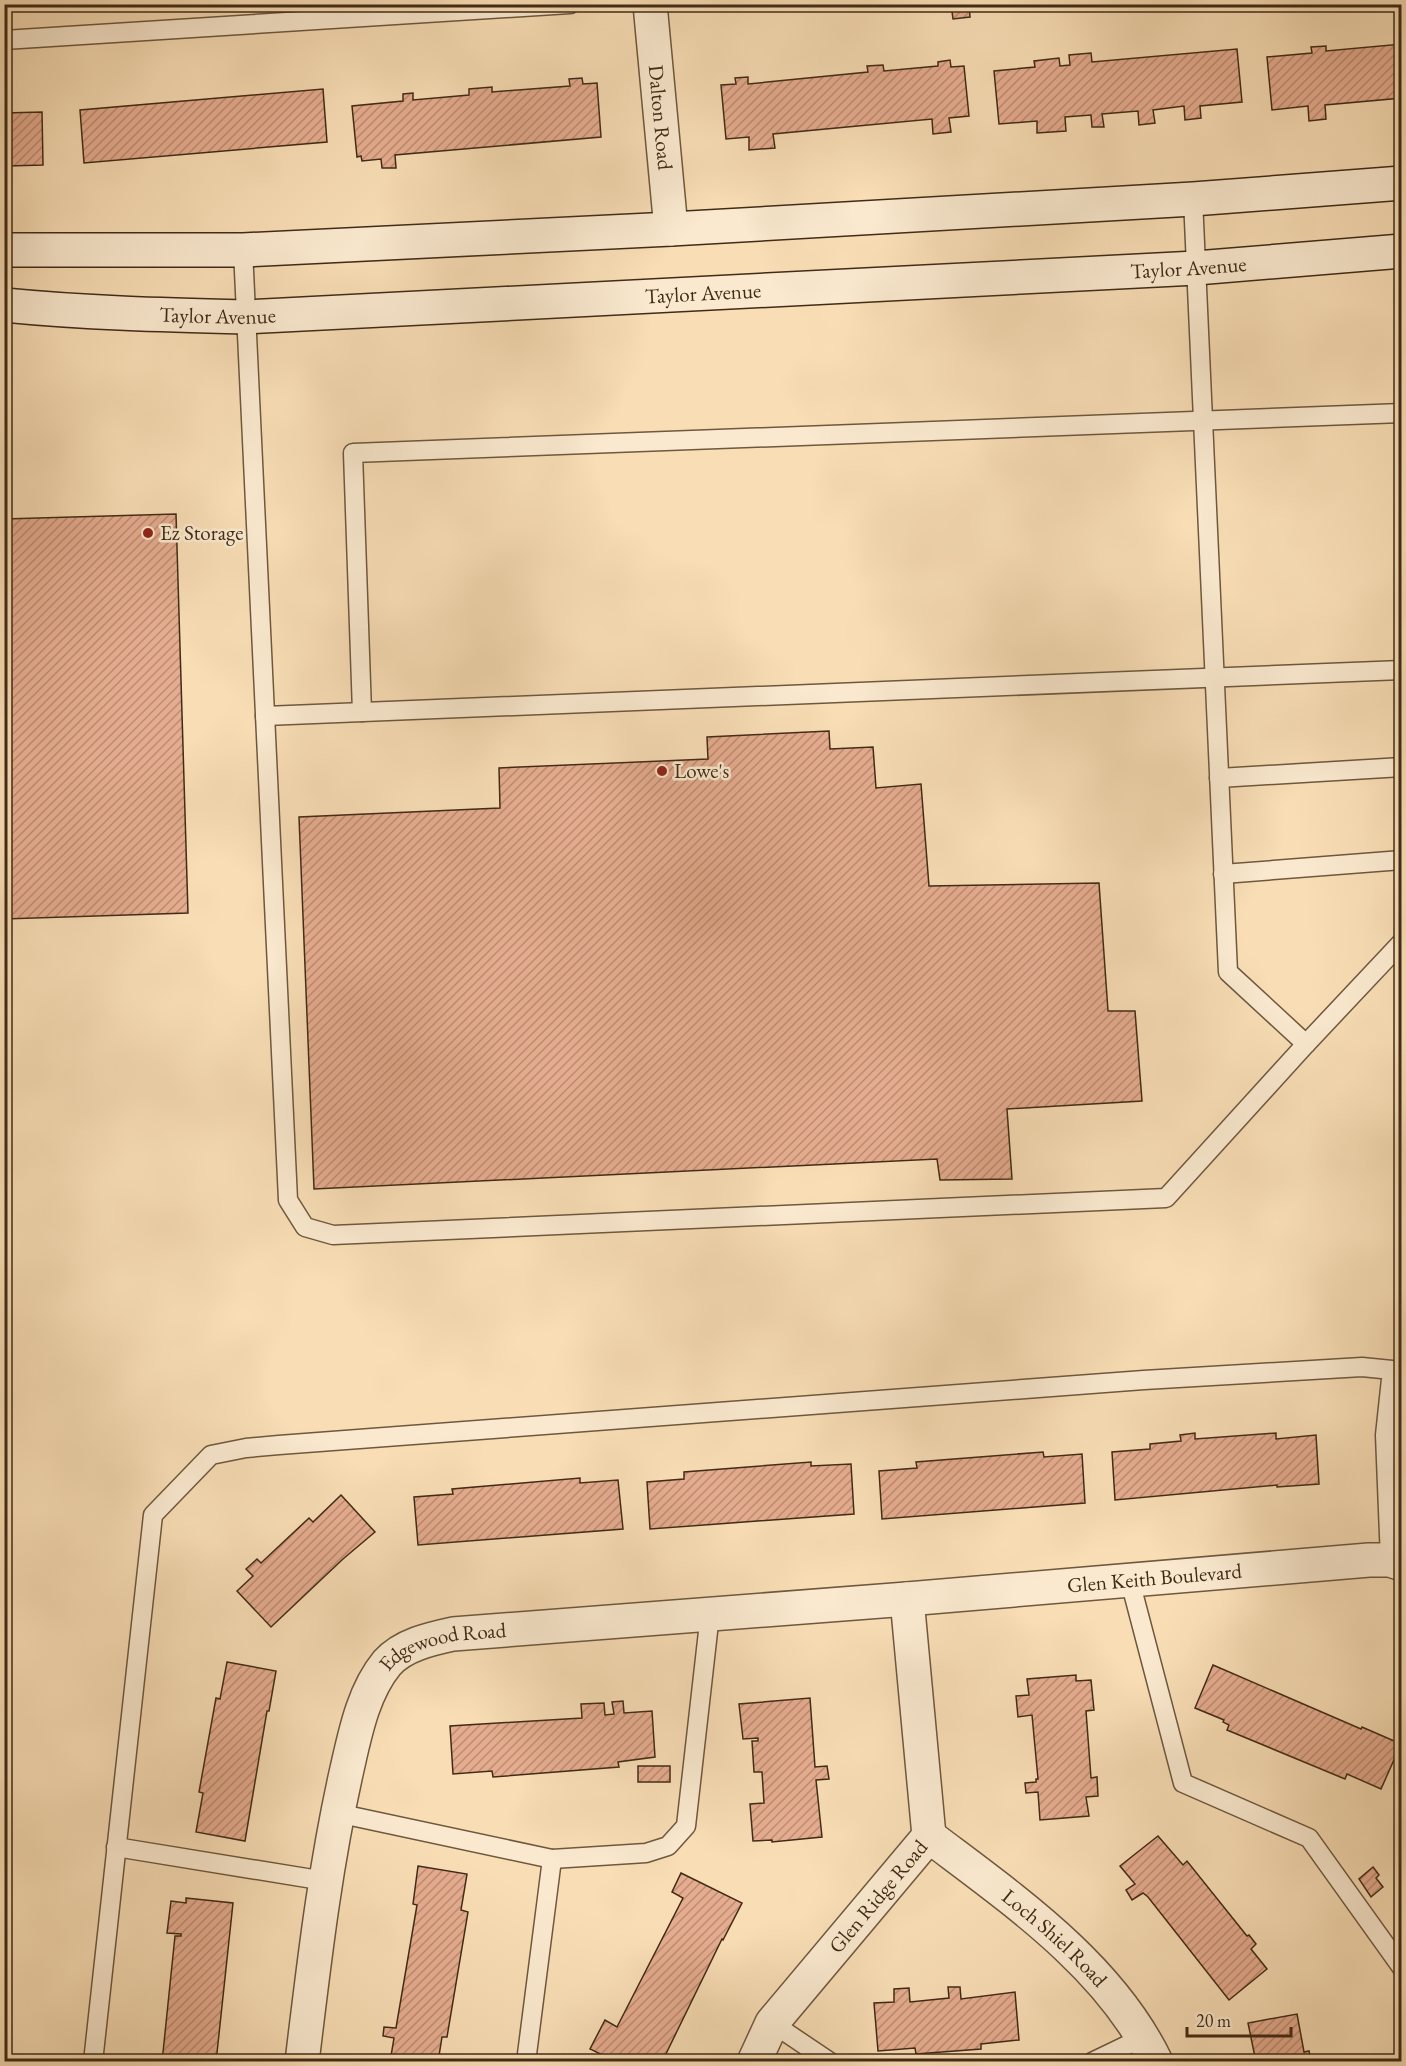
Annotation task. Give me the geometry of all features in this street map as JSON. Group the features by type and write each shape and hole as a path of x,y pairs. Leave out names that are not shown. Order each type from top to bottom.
{"main road":[{"name":"Dalton Road","path":"650,4 671,229"},
{"path":"4,250 243,250 671,229 1193,199 1401,183"},
{"name":"Taylor Avenue","path":"4,306 147,315 246,317 1196,268 1401,251"},
{"name":"Glen Keith Boulevard","path":"907,1599 1396,1562"},
{"name":"Edgewood Road","path":"302,2061 325,1881 337,1813 357,1728 373,1688 388,1662 410,1647 453,1634 907,1599"},
{"name":"Glen Ridge Road","path":"754,2061 772,2024 929,1836 907,1599"},
{"name":"Loch Shiel Road","path":"929,1836 1042,1924 1101,1982 1130,2016 1150,2049"}],"lane":[{"path":"4,40 570,4"},
{"path":"1193,199 1228,972 1306,1044"},
{"path":"243,250 288,1200 305,1227 333,1235 1167,1198 1401,942"},
{"path":"362,712 352,453 1401,413"},
{"path":"265,716 1401,670"},
{"path":"1219,778 1401,767"},
{"path":"1223,874 1401,860"},
{"path":"93,2061 153,1515 211,1455 246,1448 279,1445 1144,1380 1362,1367 1392,1370 1385,1435 1396,1562"},
{"path":"1130,1581 1182,1783 1309,1839 1401,1968"},
{"path":"337,1813 552,1860 646,1853 668,1846 686,1826 710,1614"},
{"path":"116,1847 325,1881"},
{"path":"526,2061 552,1860"},
{"path":"772,2024 830,2061"},
{"path":"1092,2061 1150,2049"}],"building":[{"path":"951,4 969,4 970,17 953,19"},
{"path":"1402,44 1402,98 1325,105 1326,119 1309,121 1308,106 1272,110 1267,57 1312,53 1311,47 1326,46 1326,51"},
{"path":"1237,49 1242,102 1200,106 1201,118 1185,120 1184,106 1153,110 1155,123 1139,125 1138,111 1102,114 1104,127 1092,127 1091,115 1065,117 1066,131 1037,133 1037,121 999,124 994,71 1035,67 1034,61 1059,58 1060,66 1070,65 1069,55 1091,53 1092,62"},
{"path":"950,60 951,67 964,66 969,116 949,118 951,132 933,134 932,119 773,134 775,148 749,150 749,137 726,139 721,85 736,84 735,78 748,77 748,84 868,72 867,66 883,65 884,71 938,66 938,62"},
{"path":"582,78 583,84 597,83 601,137 395,155 396,168 382,168 381,159 362,161 361,156 357,157 352,106 403,101 403,94 413,93 413,100 469,95 469,89 492,87 492,92 570,86 569,79"},
{"path":"323,89 327,142 84,163 80,110"},
{"path":"42,112 43,165 7,166 7,180 4,180 4,113"},
{"path":"176,514 188,913 4,919 4,519"},
{"path":"829,731 830,749 873,747 876,788 921,784 929,886 1099,883 1108,1011 1135,1011 1142,1101 1007,1109 1012,1179 940,1180 937,1159 314,1189 299,817 500,808 499,768 708,759 707,737"},
{"path":"1195,1433 1195,1439 1276,1433 1276,1439 1316,1435 1319,1484 1277,1487 1277,1485 1115,1500 1112,1452 1150,1449 1150,1444 1181,1441 1180,1435"},
{"path":"1043,1452 1044,1457 1082,1454 1085,1503 882,1519 879,1471 917,1468 916,1462"},
{"path":"811,1462 811,1466 851,1464 854,1514 650,1529 647,1482 684,1479 684,1472"},
{"path":"580,1478 580,1483 618,1480 623,1529 418,1545 414,1497 453,1494 452,1489"},
{"path":"341,1495 375,1532 271,1627 237,1591 253,1576 246,1569 257,1559 261,1563 309,1518 313,1522"},
{"path":"227,1662 276,1671 245,1841 196,1832 203,1793 199,1792 216,1698 220,1699"},
{"path":"1213,1665 1401,1744 1381,1789 1347,1774 1345,1779 1227,1730 1229,1725 1223,1722 1224,1720 1195,1708"},
{"path":"1076,1675 1076,1681 1091,1680 1094,1710 1086,1711 1091,1778 1097,1777 1098,1796 1086,1797 1089,1816 1040,1820 1038,1792 1026,1793 1025,1783 1036,1782 1038,1779 1032,1715 1018,1717 1016,1696 1029,1695 1027,1679"},
{"path":"810,1698 815,1767 827,1766 829,1779 816,1780 822,1837 772,1842 772,1840 753,1841 750,1804 764,1803 762,1772 754,1772 752,1741 758,1741 758,1738 743,1739 739,1704"},
{"path":"623,1701 624,1713 652,1711 655,1757 618,1762 619,1767 493,1777 492,1771 453,1774 450,1726 582,1718 581,1704 604,1703 605,1715 614,1714 612,1702"},
{"path":"638,1766 670,1766 670,1782 638,1782"},
{"path":"1158,1836 1183,1865 1187,1861 1247,1936 1249,1935 1256,1944 1251,1949 1267,1969 1229,2000 1148,1897 1143,1893 1132,1900 1126,1890 1135,1884 1120,1866"},
{"path":"418,1866 467,1874 461,1910 468,1912 447,2037 442,2037 438,2062 390,2062 394,2038 383,2036 384,2027 396,2028 417,1905 413,1904"},
{"path":"1373,1867 1379,1875 1376,1878 1383,1887 1371,1897 1359,1879"},
{"path":"681,1873 742,1903 662,2062 607,2062 609,2058 590,2049 605,2020 617,2027 683,1898 672,1892"},
{"path":"186,1898 233,1903 216,2062 162,2062 175,1936 181,1936 181,1934 167,1933 171,1901 186,1903"},
{"path":"948,1987 960,1987 961,1999 1015,1992 1019,2040 981,2044 981,2049 916,2054 915,2048 878,2051 874,2003 894,2002 894,1989 909,1988 910,2002 949,1998"},
{"path":"1297,2014 1304,2052 1309,2051 1311,2062 1256,2062 1248,2023"}],"place":[{"name":"Ez Storage","path":"148,533"},
{"name":"Lowe's","path":"662,771"}]}
